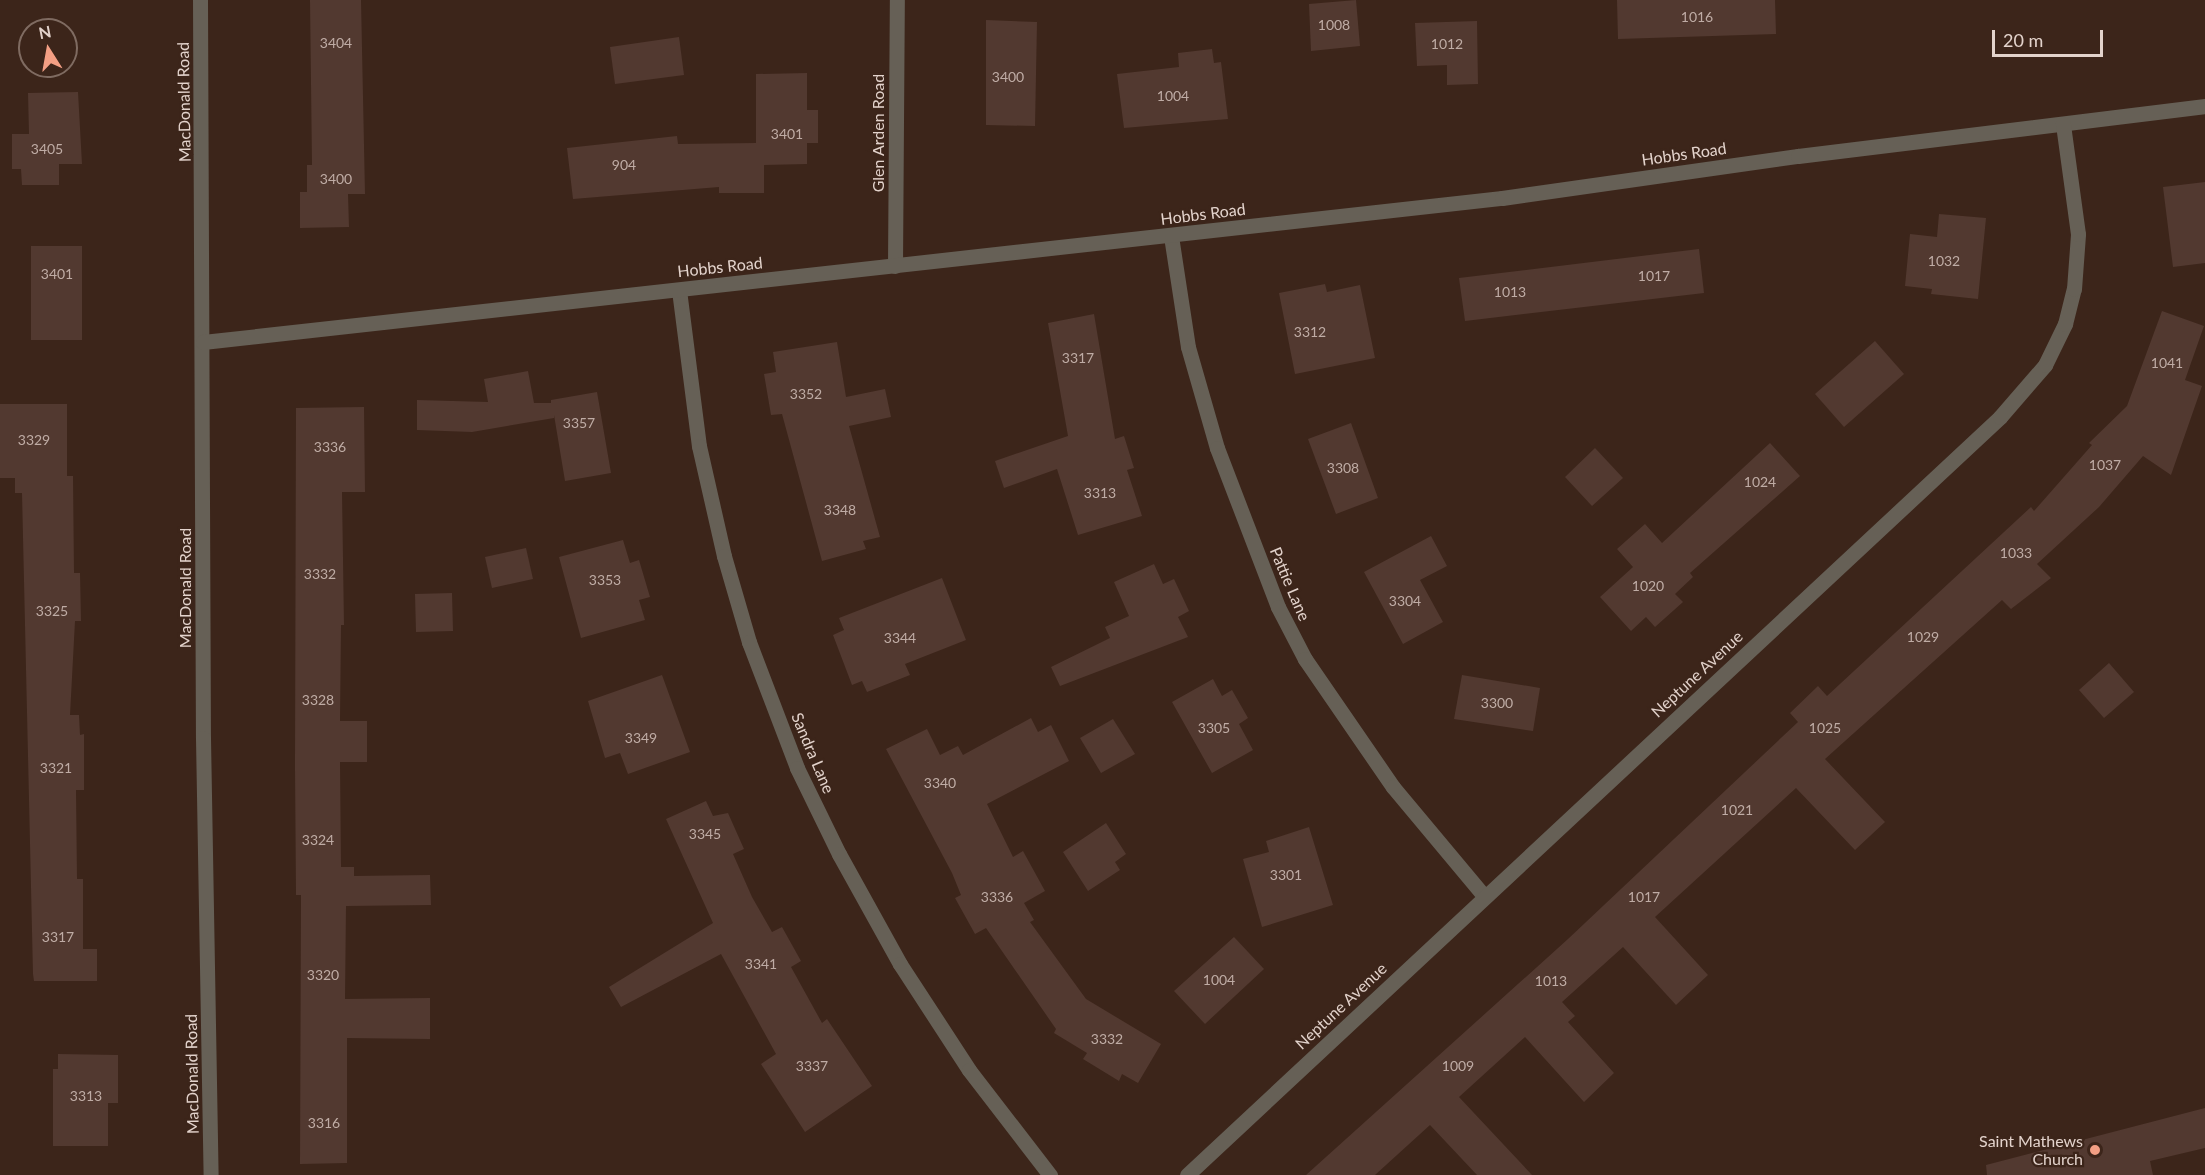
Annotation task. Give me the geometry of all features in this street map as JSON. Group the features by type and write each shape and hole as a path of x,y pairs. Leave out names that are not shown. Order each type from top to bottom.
{"street":[{"name":"MacDonald Road","path":"200,0 203,738 211,1175"},
{"name":"Glen Arden Road","path":"895,266 897,0"},
{"name":"Hobbs Road","path":"203,342 1502,198 1798,156 2205,106"},
{"name":"Neptune Avenue","path":"1187,1175 2000,417 2046,365 2065,324 2076,267 2078,234 2063,124"},
{"name":"Pattie Lane","path":"1171,236 1188,347 1217,448 1278,607 1305,659 1394,787 1484,896"},
{"name":"Sandra Lane","path":"679,290 699,446 724,556 749,642 797,768 839,854 900,964 969,1070 1050,1175"}],"building":[{"path":"310,0 361,0 365,194 348,194 349,227 300,228 300,192 307,192 307,165 312,165"},
{"path":"1356,0 1360,46 1311,51 1309,4"},
{"path":"1617,0 1775,0 1776,34 1618,39"},
{"path":"986,20 1037,22 1035,126 986,125"},
{"path":"1477,21 1478,84 1447,85 1447,65 1417,66 1415,23"},
{"path":"679,37 684,75 615,84 610,47"},
{"path":"1212,49 1214,63 1221,62 1228,119 1124,128 1117,74 1179,67 1178,53"},
{"path":"807,73 807,110 818,110 818,143 807,143 807,164 764,165 764,193 719,193 719,187 573,199 567,148 677,136 678,144 756,143 756,74"},
{"path":"78,92 82,164 59,164 59,185 22,185 21,169 12,169 12,134 29,134 28,93"},
{"path":"2205,182 2205,263 2173,267 2163,187"},
{"path":"1939,214 1986,218 1978,299 1931,294 1932,289 1905,286 1910,234 1937,237"},
{"path":"31,246 82,246 82,340 31,340"},
{"path":"1699,249 1704,293 1465,321 1459,278"},
{"path":"1325,284 1327,292 1360,285 1375,358 1295,374 1279,293"},
{"path":"2162,311 2204,326 2185,380 2202,386 2171,475 2143,456 2099,507 2037,564 2051,578 2011,609 2002,600 1825,759 1885,822 1855,850 1796,788 1655,917 1708,975 1676,1005 1623,947 1562,1002 1575,1016 1568,1022 1614,1073 1584,1102 1525,1037 1459,1097 1532,1175 1477,1175 1430,1125 1375,1175 1306,1175 1568,939 1798,722 1790,713 1818,686 1827,696 2031,507 2034,511 2092,445 2089,443 2127,406"},
{"path":"1094,314 1115,439 1124,436 1134,468 1127,470 1142,516 1078,535 1057,469 1004,488 995,461 1068,436 1048,323"},
{"path":"1875,341 1904,374 1844,427 1815,394"},
{"path":"837,342 846,397 885,389 891,417 849,426 880,537 863,541 866,549 822,561 782,414 771,415 764,374 776,372 773,352"},
{"path":"528,371 534,403 551,403 551,400 597,392 611,473 565,481 554,415 554,418 472,432 417,430 417,400 488,402 484,379"},
{"path":"0,404 67,404 67,476 73,476 74,573 80,573 81,621 75,621 70,715 79,715 80,735 84,734 84,790 76,790 77,879 83,879 83,949 97,949 97,981 34,981 22,493 15,493 15,478 0,478"},
{"path":"364,407 365,492 342,492 344,625 341,625 340,721 367,721 367,762 340,762 341,867 354,867 354,876 430,875 431,905 346,906 345,999 430,998 430,1039 347,1038 347,1163 300,1164 301,895 296,895 295,767 296,408"},
{"path":"1351,423 1378,498 1336,514 1308,439"},
{"path":"1770,443 1800,476 1690,573 1693,577 1675,594 1683,602 1655,627 1646,617 1631,631 1600,597 1633,567 1617,549 1645,524 1662,543"},
{"path":"1595,448 1623,478 1592,506 1565,477"},
{"path":"1431,536 1447,566 1420,580 1443,622 1403,644 1364,572"},
{"path":"623,540 630,563 639,560 650,597 639,600 645,620 581,638 559,557"},
{"path":"526,548 533,579 492,588 485,557"},
{"path":"1154,564 1163,584 1174,579 1189,611 1178,617 1188,637 1060,686 1051,667 1110,638 1105,627 1129,616 1114,582"},
{"path":"942,578 966,640 905,664 910,675 867,692 862,681 852,685 833,635 844,630 839,618"},
{"path":"452,593 453,631 416,632 415,594"},
{"path":"2109,663 2134,692 2104,718 2079,690"},
{"path":"662,675 690,752 628,774 620,753 605,758 588,701"},
{"path":"1462,675 1540,688 1533,731 1454,719"},
{"path":"1213,679 1222,696 1232,690 1248,718 1239,724 1253,750 1212,773 1172,702"},
{"path":"1031,718 1038,732 1051,725 1069,761 987,804 1013,857 1023,851 1045,891 1024,903 1034,920 1030,922 1086,999 1161,1044 1138,1083 1122,1074 1119,1081 1083,1059 1087,1053 1054,1033 1056,1029 986,928 975,934 955,898 961,895 952,873 886,749 927,729 940,755 958,746 963,755"},
{"path":"1113,719 1135,754 1101,773 1080,738"},
{"path":"706,801 713,816 728,813 744,849 733,854 752,897 772,932 782,927 801,961 791,967 822,1023 827,1019 872,1086 805,1132 761,1064 776,1054 721,954 621,1007 609,987 713,923 666,819"},
{"path":"1106,823 1126,854 1115,862 1120,870 1088,891 1063,852"},
{"path":"1309,827 1333,905 1262,927 1243,859 1269,852 1266,841"},
{"path":"1234,937 1264,969 1205,1024 1174,991"},
{"path":"58,1054 118,1055 118,1103 108,1103 108,1146 53,1146 53,1069 58,1069"},
{"name":"Saint Mathews Church","path":"2205,1108 2205,1148 2150,1161 2153,1175 1987,1175 1986,1165"}],"place":[{"name":"Saint Mathews Church","path":"2095,1150"}]}
